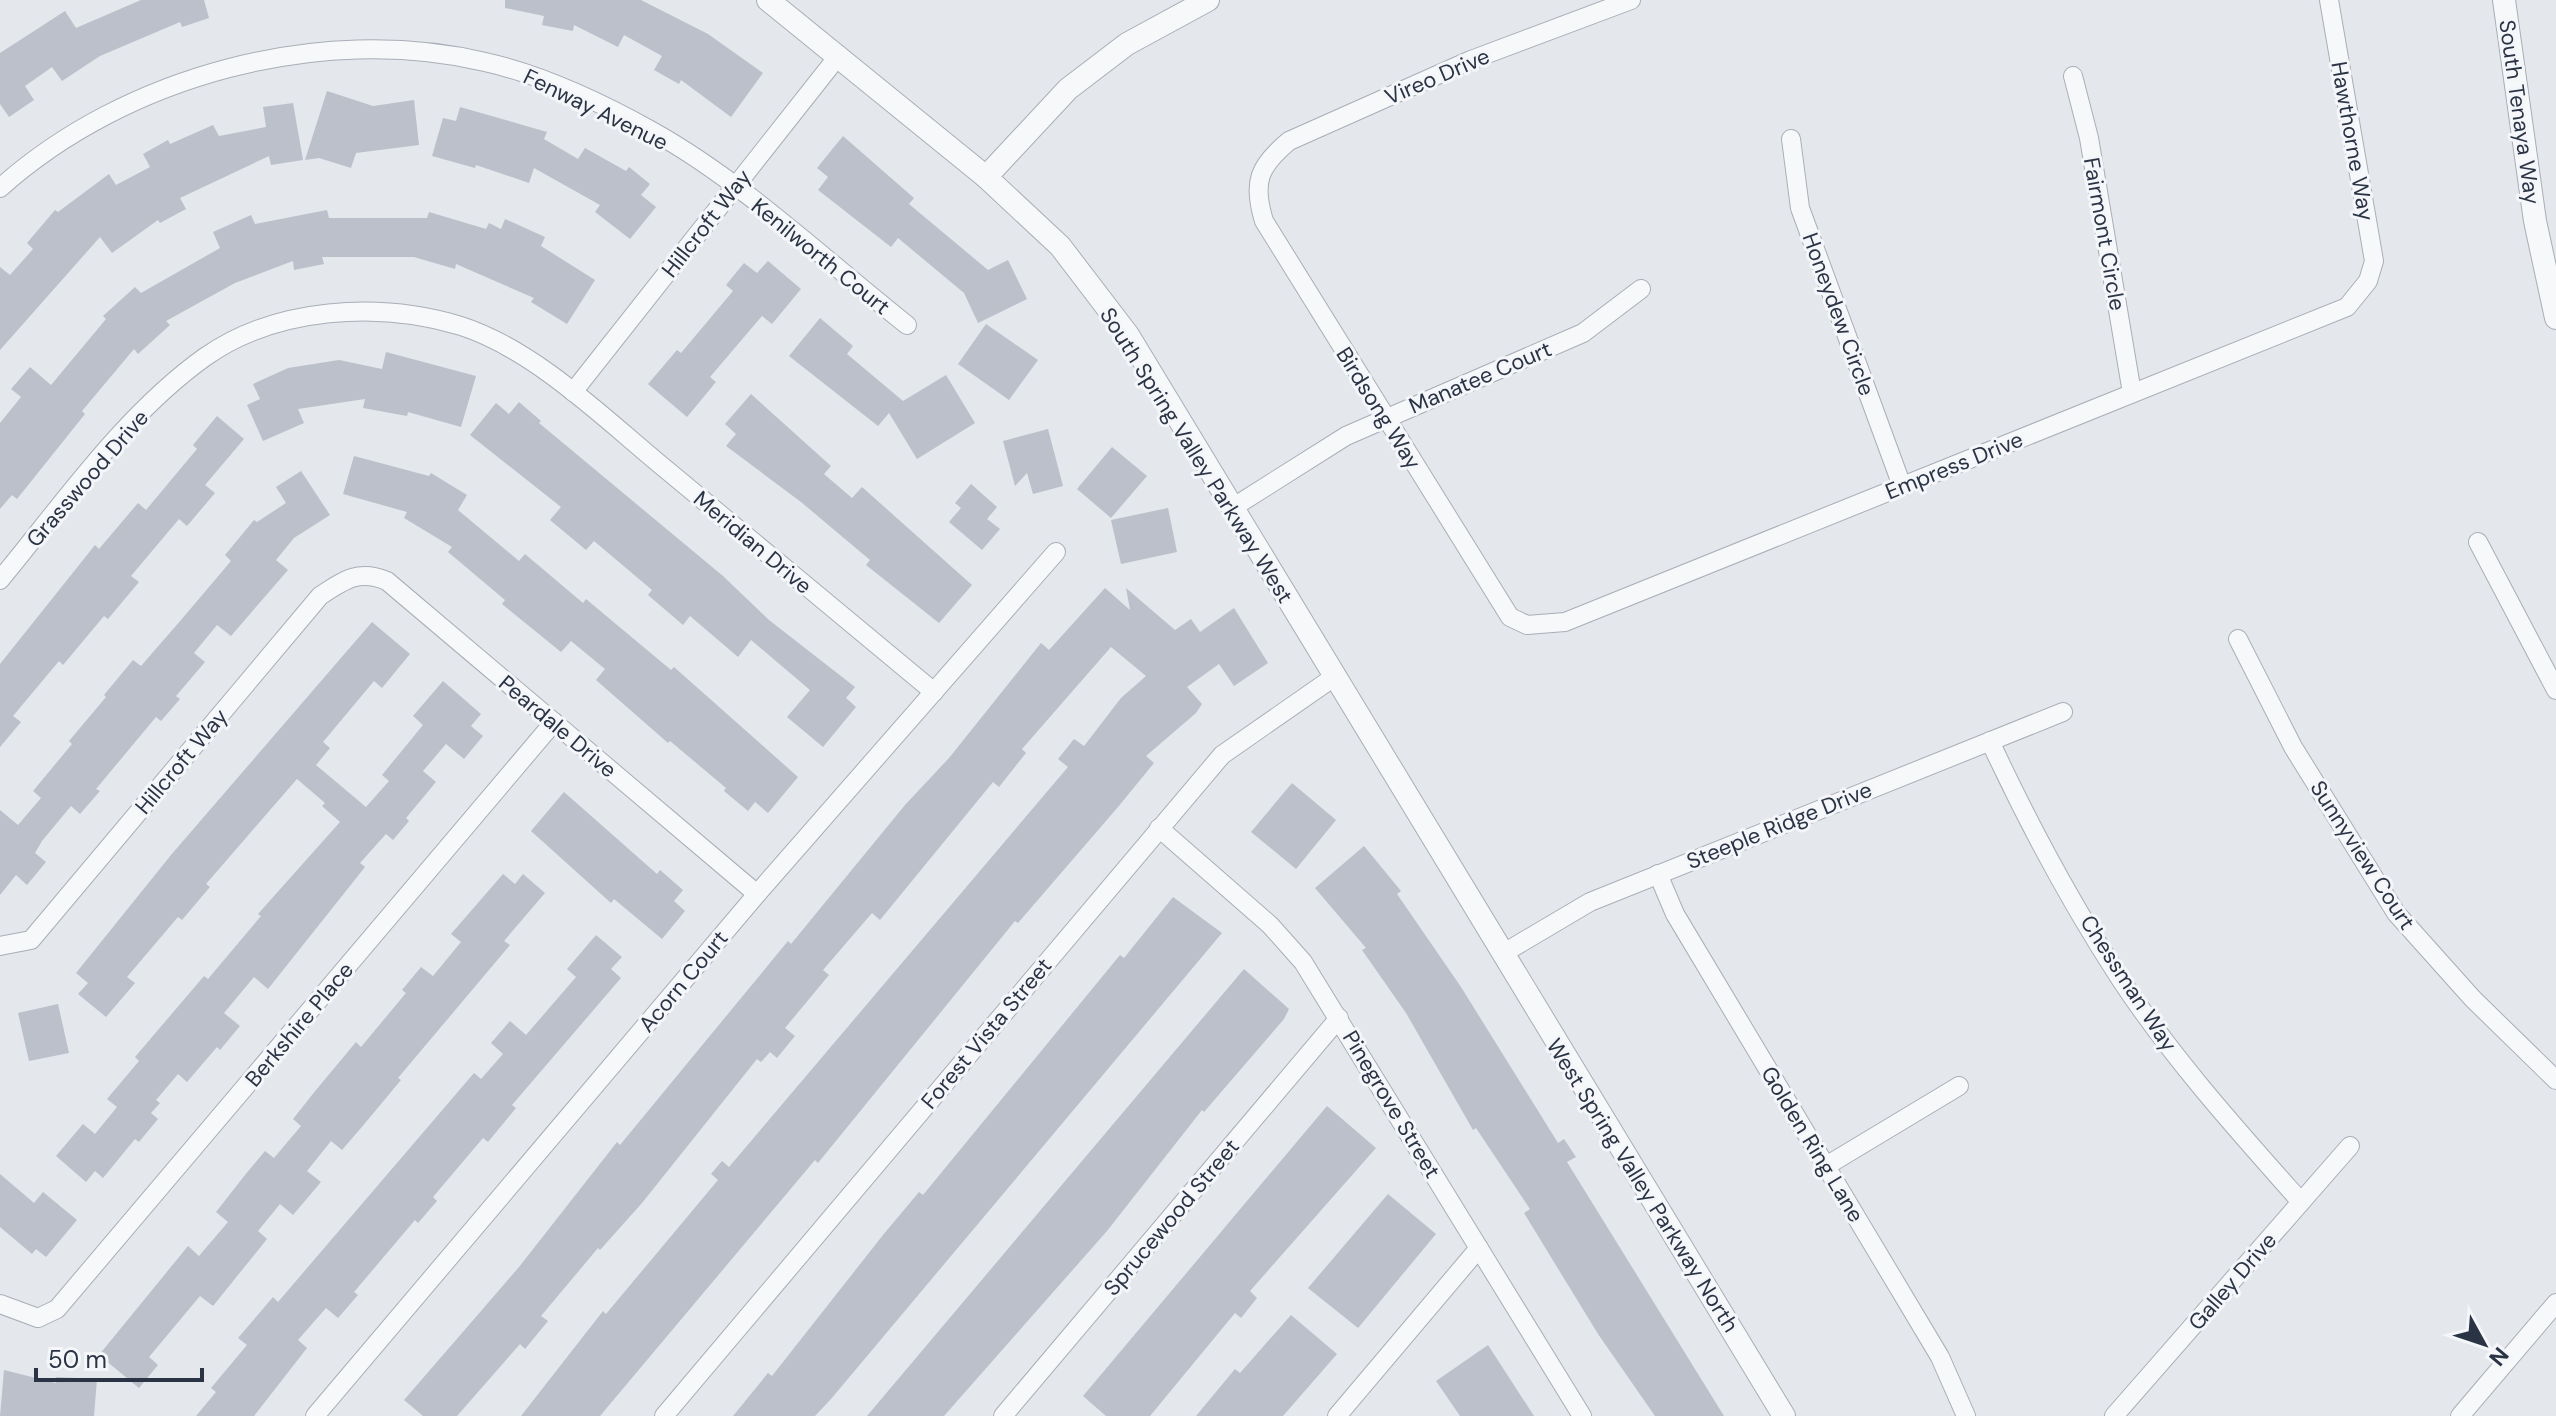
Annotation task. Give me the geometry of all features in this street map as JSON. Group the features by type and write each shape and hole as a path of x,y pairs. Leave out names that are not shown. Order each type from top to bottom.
{"street":[{"name":"South Spring Valley Parkway West","path":"768,0 986,177 1060,246 1128,335 1502,954"},
{"path":"986,177 1068,89 1127,44 1208,0"},
{"name":"Vireo Drive","path":"1259,177 1269,158 1289,141 1471,60 1631,0"},
{"name":"Hawthorne Way","path":"2329,0 2374,261 2368,281"},
{"name":"South Tenaya Way","path":"2504,0 2535,221 2556,318"},
{"name":"Fenway Avenue","path":"0,188 91,121 137,98 241,63 370,48 483,61 544,79 653,132 735,188"},
{"name":"Hillcroft Way","path":"573,392 839,55"},
{"name":"Fairmont Circle","path":"2073,76 2089,138 2132,393"},
{"name":"Honeydew Circle","path":"1791,139 1800,208 1902,486"},
{"name":"Birdsong Way","path":"1259,177 1258,200 1264,221 1510,617 1527,625"},
{"name":"Kenilworth Court","path":"735,188 907,325"},
{"name":"Empress Drive","path":"1527,625 1565,622 2347,307 2368,281"},
{"name":"Manatee Court","path":"1232,508 1346,436 1384,417 1583,333 1641,289"},
{"name":"Grasswood Drive","path":"0,580 138,416 205,357 252,333 292,319 383,310 462,326 504,346 573,392"},
{"name":"Meridian Drive","path":"573,392 934,692"},
{"path":"2478,542 2556,690"},
{"name":"Acorn Court","path":"315,1416 757,894 1056,552"},
{"name":"Peardale Drive","path":"352,576 370,574 387,581 757,894"},
{"name":"Hillcroft Way","path":"6,946 31,940 320,596 352,576"},
{"name":"Sunnyview Court","path":"2238,639 2293,747 2396,913 2473,999 2556,1080"},
{"name":"Forest Vista Street","path":"664,1416 1222,755 1334,677"},
{"name":"Steeple Ridge Drive","path":"1502,954 1590,902 2063,712"},
{"name":"Berkshire Place","path":"0,1304 38,1318 57,1309 554,722"},
{"name":"Chessman Way","path":"1990,741 2025,815 2121,980 2202,1091 2301,1202"},
{"name":"Pinegrove Street","path":"1159,828 1270,925 1303,962 1582,1416"},
{"name":"Golden Ring Lane","path":"1658,874 1675,914 1940,1357 1966,1416"},
{"name":"West Spring Valley Parkway North","path":"1502,954 1784,1416"},
{"name":"Sprucewood Street","path":"1003,1416 1339,1018"},
{"path":"1826,1166 1959,1086"},
{"name":"Galley Drive","path":"2114,1416 2350,1146"},
{"path":"1337,1416 1479,1248"},
{"path":"2460,1416 2556,1303"}],"building":[{"path":"141,0 204,0 209,18 182,27 180,22 100,56 62,81 52,67 25,86 34,100 9,117 0,104 0,53 65,11 76,28"},
{"path":"505,0 641,0 708,34 763,73 731,117 681,80 679,84 654,70 662,56 624,35 618,47 574,25 573,31 542,25 544,16 505,8"},
{"path":"327,91 373,106 414,100 419,145 356,153 351,168 319,158 305,160"},
{"path":"293,103 303,160 271,165 269,156 180,198 186,209 160,223 158,220 112,253 100,237 0,350 0,267 10,275 33,249 27,243 55,210 58,212 109,174 116,185 150,167 143,154 168,140 170,144 213,125 219,136 266,127 263,107"},
{"path":"460,107 547,132 544,139 578,159 585,148 626,171 629,167 650,184 641,195 656,207 630,239 595,212 600,205 534,168 529,183 476,165 475,168 432,156 443,118 456,121"},
{"path":"843,136 914,198 909,204 988,270 1008,260 1027,299 978,323 964,293 898,238 891,247 818,190 828,177 817,168"},
{"path":"327,210 329,218 427,218 429,212 486,229 489,223 501,229 505,219 545,237 541,246 595,280 567,324 531,302 534,298 456,264 455,269 414,257 322,257 324,264 294,270 293,261 235,283 166,321 170,325 138,354 134,349 82,411 85,414 17,499 12,495 0,509 0,423 21,397 11,389 30,367 51,385 106,319 103,316 135,287 141,293 220,248 213,232 251,215 255,224"},
{"path":"768,261 801,289 772,324 762,316 710,377 716,382 687,417 648,384 677,350 681,353 733,291 726,285 744,263 757,273"},
{"path":"820,318 853,346 847,354 903,401 946,375 975,423 917,459 889,413 878,426 789,356"},
{"path":"986,324 1038,360 1009,400 958,364"},
{"path":"386,352 476,376 461,427 408,412 407,416 363,408 365,399 298,409 304,423 263,441 247,405 260,399 253,384 288,368 339,360 382,369"},
{"path":"751,394 831,466 824,474 852,498 862,487 972,585 939,623 866,565 870,560 801,502 726,446 736,434 725,424"},
{"path":"519,402 541,421 539,423 723,576 769,620 855,687 846,698 856,707 823,747 787,717 810,690 751,640 738,657 690,616 683,625 648,595 652,590 594,541 586,550 550,520 561,507 470,435 496,403 509,414"},
{"path":"217,416 244,439 205,485 215,493 187,526 179,519 131,576 139,582 108,619 104,616 63,665 59,661 13,716 21,722 0,747 0,664 95,545 99,549 138,503 146,510 197,449 193,445"},
{"path":"1048,429 1063,486 1033,494 1027,473 1015,486 1003,441"},
{"path":"1112,447 1147,476 1111,518 1077,489"},
{"path":"354,456 429,476 431,473 467,495 458,510 519,561 525,554 583,603 586,599 671,670 674,667 798,777 768,813 755,802 748,811 724,791 726,788 670,741 668,743 596,680 605,669 571,641 561,652 502,604 505,600 448,552 452,547 404,518 407,512 343,494"},
{"path":"301,471 330,515 294,538 276,560 288,570 231,636 217,625 194,653 205,662 176,696 180,699 161,721 156,717 96,789 100,791 80,814 71,806 42,841 35,853 46,862 27,885 16,875 0,895 0,810 18,825 41,798 33,791 72,744 69,741 106,697 104,695 133,660 141,666 181,620 231,561 225,555 254,520 257,522 286,503 276,487"},
{"path":"971,484 997,507 987,519 1000,529 982,550 949,522 961,508 955,503"},
{"path":"1168,508 1177,552 1121,564 1111,520"},
{"path":"1105,588 1130,610 1126,588 1175,630 1191,619 1200,632 1234,608 1268,663 1234,686 1219,664 1187,687 1202,704 1196,713 1146,756 1154,763 1118,807 1018,923 1015,921 818,1163 815,1160 600,1416 521,1416 603,1311 606,1314 718,1180 711,1174 722,1161 729,1167 1068,767 1058,759 1074,739 1084,746 1121,698 1146,676 1111,647 1022,749 1026,753 999,787 993,782 880,920 872,913 823,970 829,975 785,1028 795,1036 777,1058 770,1052 761,1062 757,1059 642,1203 600,1250 598,1248 541,1316 548,1321 525,1349 520,1344 457,1416 423,1416 404,1400 519,1267 617,1142 620,1145 788,941 791,944 905,805 949,758 1041,643 1049,650"},
{"path":"372,622 410,654 382,688 374,681 323,742 330,748 316,765 366,807 389,781 382,775 423,725 413,716 443,681 481,714 471,726 483,736 464,759 446,744 423,771 436,782 406,818 409,821 393,840 386,834 360,863 365,867 268,989 254,977 224,1013 240,1026 187,1082 178,1074 156,1100 160,1103 151,1113 158,1119 139,1142 135,1139 103,1178 95,1171 86,1182 56,1156 83,1124 95,1134 117,1107 107,1099 139,1061 135,1057 204,976 208,979 261,916 258,914 340,822 322,806 325,803 297,779 206,884 210,887 182,920 178,917 127,977 135,983 106,1017 78,994 88,983 76,973 171,855"},
{"path":"1292,783 1336,820 1296,869 1251,832"},
{"path":"564,792 657,874 660,870 683,890 674,901 685,911 662,939 614,899 611,903 531,831"},
{"path":"1364,846 1401,891 1397,894 1461,987 1558,1143 1564,1139 1576,1157 1567,1162 1724,1416 1655,1416 1598,1334 1524,1213 1530,1209 1476,1128 1473,1130 1406,1013 1362,950 1366,948 1315,888"},
{"path":"503,874 515,884 523,874 545,893 504,941 510,945 342,1150 331,1141 307,1171 321,1182 293,1215 280,1204 258,1231 267,1239 213,1306 200,1296 149,1357 158,1365 139,1388 99,1355 188,1246 199,1256 228,1222 216,1212 245,1175 265,1151 274,1158 301,1126 293,1119 356,1042 361,1047 406,993 402,990 421,967 433,976 461,942 451,934"},
{"path":"1173,897 1222,933 831,1399 815,1416 733,1416 768,1373 772,1376 883,1235 919,1192 923,1195 1120,955 1124,958"},
{"path":"596,935 622,957 611,969 621,978 512,1105 516,1108 488,1142 483,1138 433,1197 437,1201 418,1223 415,1220 354,1292 358,1295 338,1318 326,1308 298,1340 307,1348 254,1416 196,1416 216,1392 211,1388 247,1345 238,1338 273,1297 278,1302 474,1073 481,1079 503,1054 491,1043 510,1021 526,1035 576,977 567,969"},
{"path":"1244,969 1289,1009 1284,1019 1204,1112 1202,1110 1107,1231 944,1416 867,1416"},
{"path":"58,1004 69,1053 29,1061 18,1013"},
{"path":"1327,1106 1376,1148 1250,1291 1257,1298 1241,1318 1235,1313 1150,1416 1106,1416 1083,1396"},
{"path":"0,1174 34,1203 43,1192 77,1220 46,1257 36,1249 32,1254 0,1227"},
{"path":"1388,1194 1436,1234 1358,1328 1308,1288"},
{"path":"1291,1315 1337,1354 1283,1416 1196,1416 1235,1369 1240,1373"},
{"path":"1488,1345 1534,1416 1460,1416 1436,1381"},
{"path":"4,1370 56,1383 56,1377 97,1379 94,1416 0,1416"}]}
